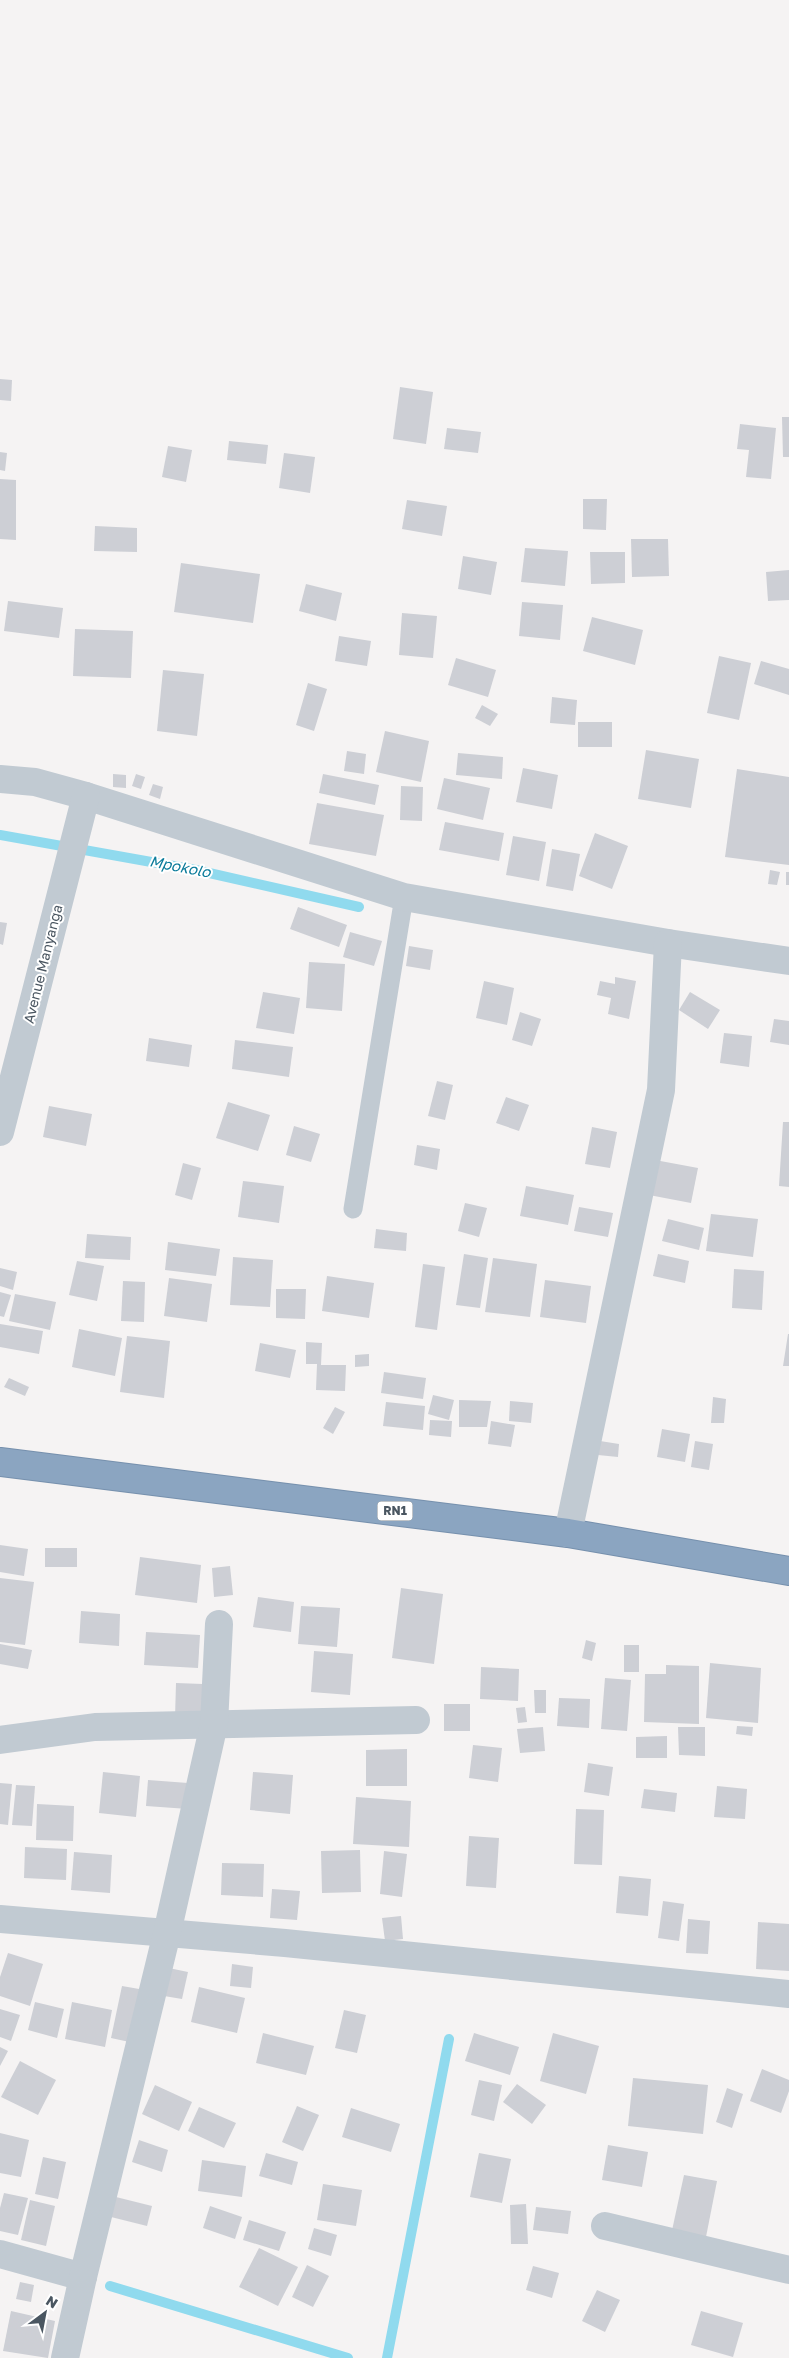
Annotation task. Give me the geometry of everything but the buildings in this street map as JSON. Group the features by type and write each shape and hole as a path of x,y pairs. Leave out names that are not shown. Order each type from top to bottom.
{"highway":[{"name":"RN1","path":"0,1462 568,1533 789,1571"}],"street":[{"path":"0,779 35,782 86,796 404,897 668,943 789,961"},
{"name":"Avenue Manyanga","path":"0,1132 86,796"},
{"path":"568,1533 661,1090 668,943"},
{"path":"65,2358 167,1933 214,1724 219,1624"},
{"path":"0,1740 95,1727 416,1720"},
{"path":"0,1919 167,1933 789,1994"},
{"path":"605,2226 789,2270"},
{"path":"0,2254 83,2277"}],"lane":[{"path":"354,1209 404,897"}],"waterway":[{"name":"Mpokolo","path":"0,835 196,870 359,907"},
{"path":"387,2358 449,2039"},
{"path":"110,2286 348,2358"}]}
